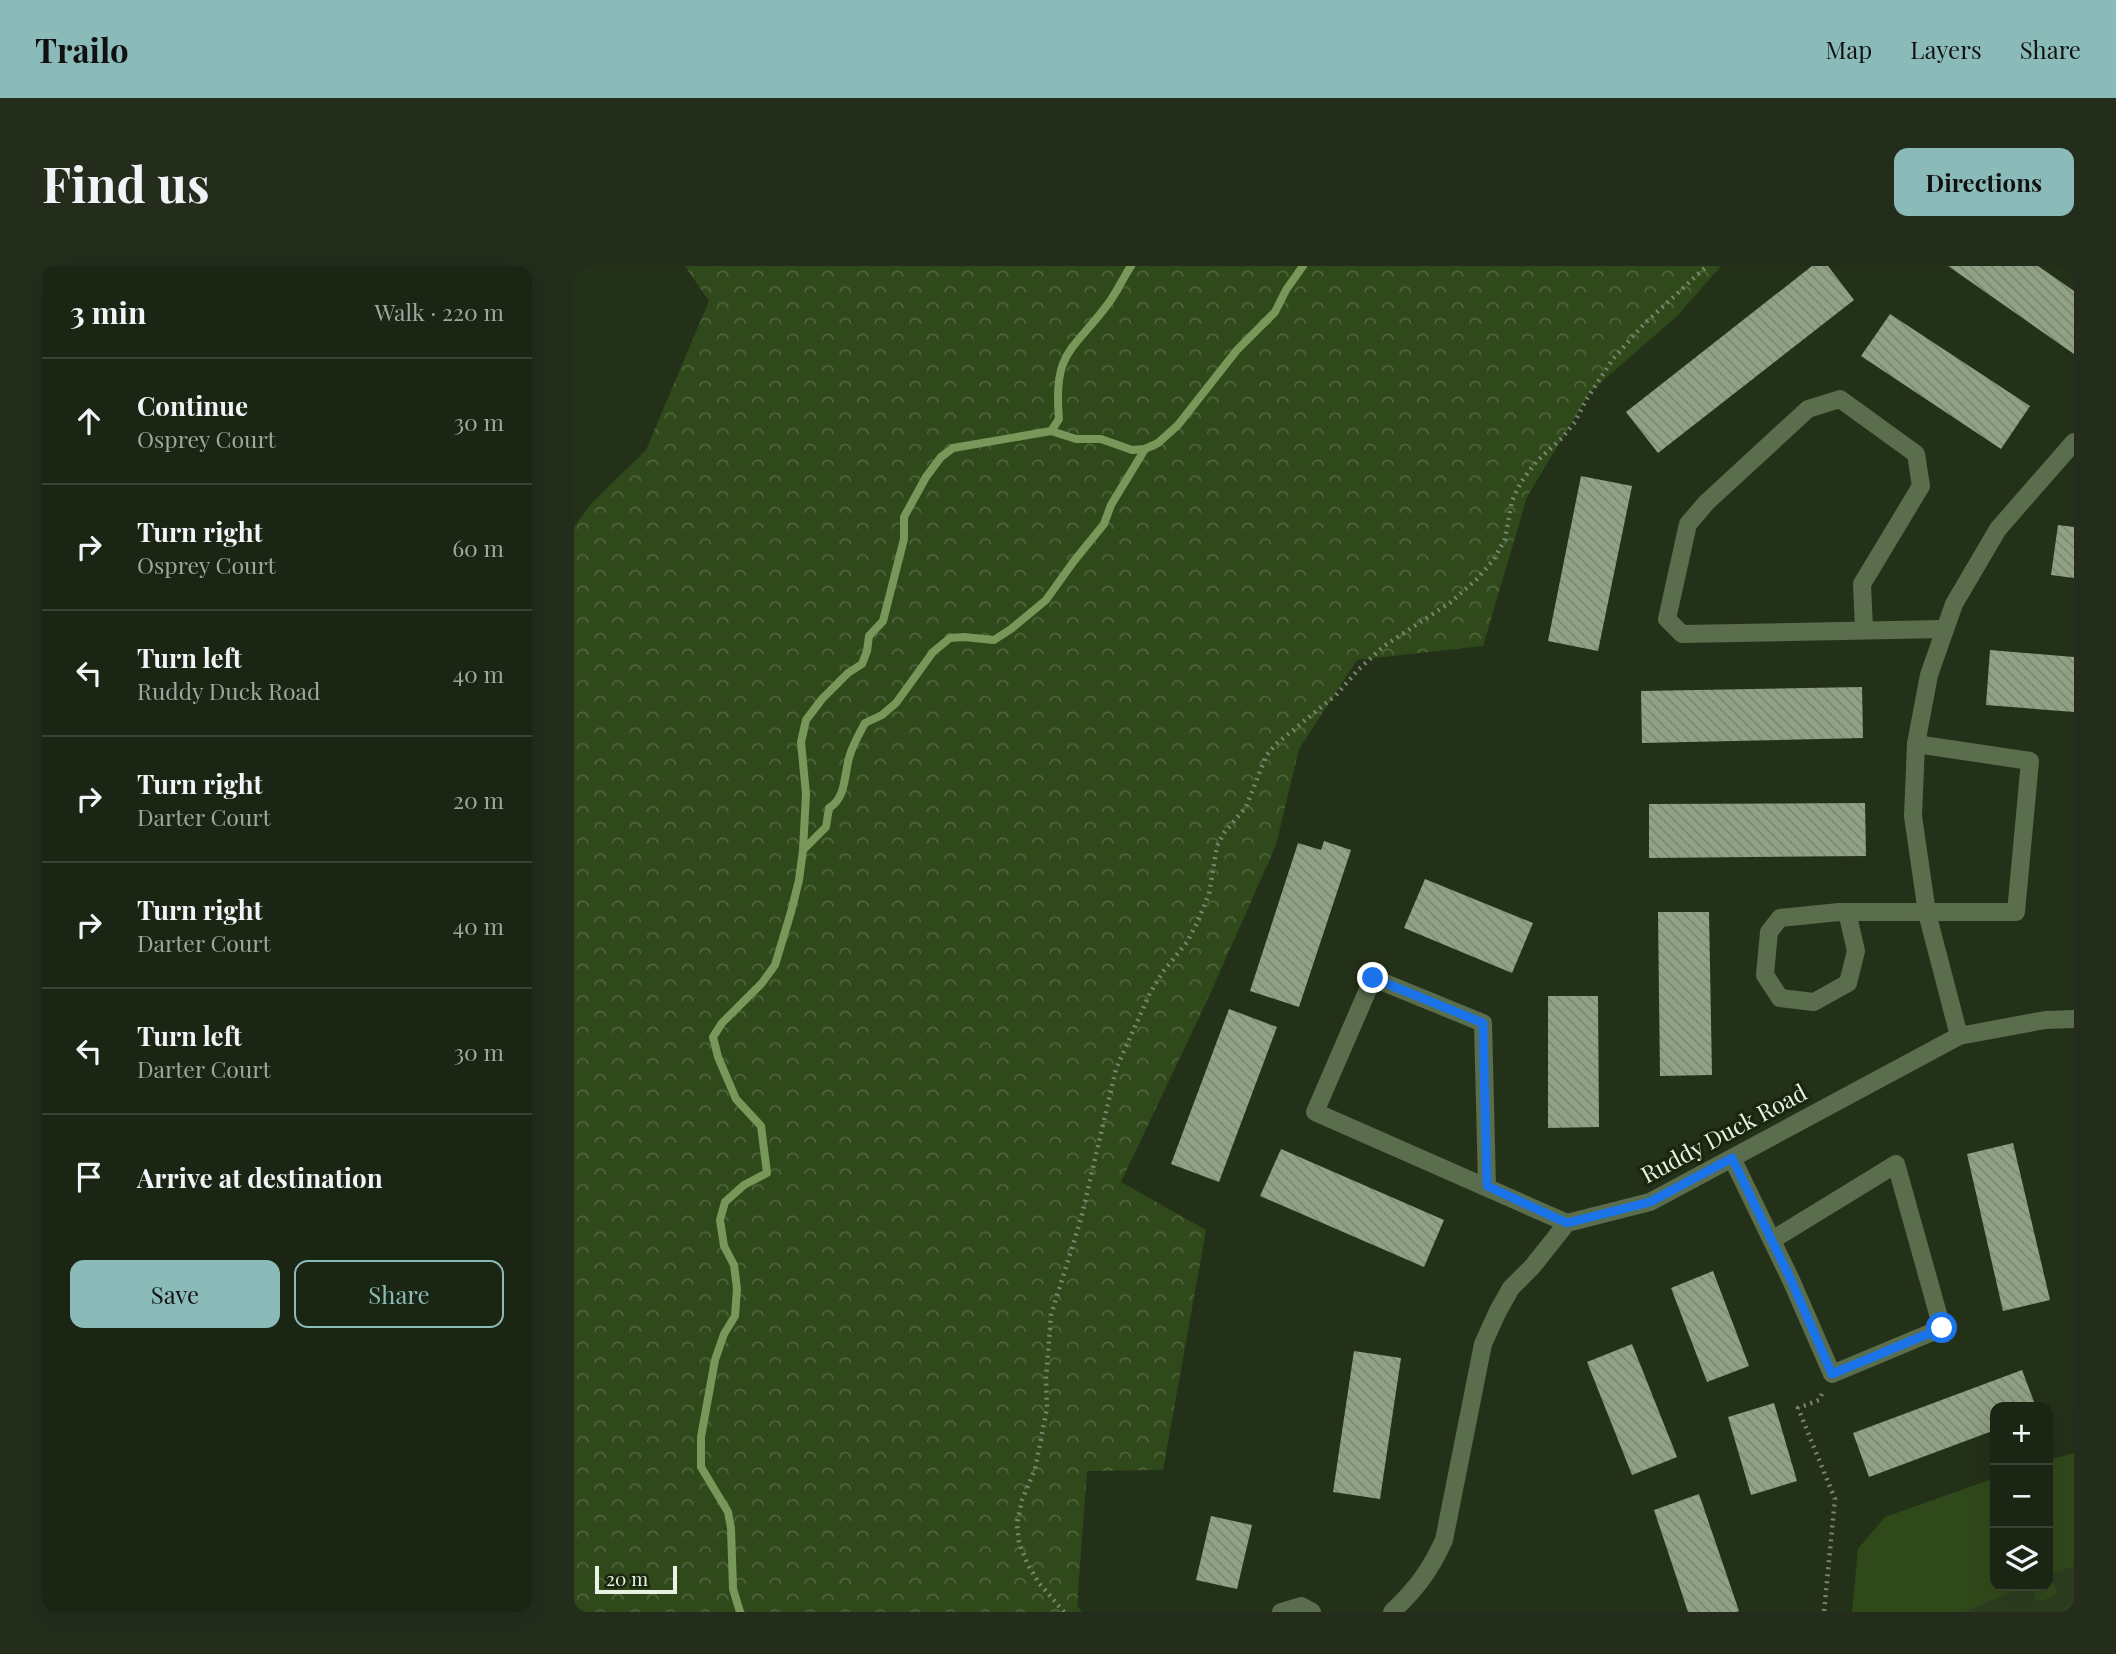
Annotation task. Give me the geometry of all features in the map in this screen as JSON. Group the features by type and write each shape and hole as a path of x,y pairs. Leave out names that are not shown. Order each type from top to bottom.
{"street":[{"path":"1864,630 1862,584 1921,486 1916,454 1840,399 1808,409 1707,502 1688,524 1667,619 1682,634 1944,629"},
{"path":"1959,1036 1927,913 1913,816 1916,744 1929,675 1954,604 1998,529 2066,464 2074,442"},
{"path":"1847,912 1856,951 1848,983 1814,1002 1780,998 1765,975 1769,932 1780,918 1847,912 2016,912 2030,761 1916,744"},
{"path":"1392,1612 1415,1591 1433,1565 1444,1540 1483,1344 1511,1288 1532,1267 1567,1223 1315,1112 1373,978 1483,1023 1487,1186"},
{"name":"Ruddy Duck Road","path":"1567,1223 1650,1202 1959,1036 2045,1020 2074,1019"},
{"path":"1732,1158 1832,1374 1942,1328 1896,1164 1772,1240"},
{"path":"1281,1612 1301,1606 1312,1612"}],"path":[{"path":"1064,1612 1039,1583 1027,1563 1019,1543 1017,1524 1022,1500 1035,1469 1047,1408 1046,1379 1051,1315 1081,1219 1116,1069 1150,993 1187,942 1197,923 1209,894 1217,846 1224,832 1245,807 1266,756 1276,744 1336,695 1384,646 1451,601 1478,578 1494,559 1505,538 1512,501 1535,462 1562,438 1575,422 1613,359 1644,324 1707,266"},
{"path":"1824,1612 1836,1499 1798,1408 1819,1400 1832,1374"}],"shaded area":[{"path":"2074,1556 2074,1612 1953,1612 1998,1591 2053,1591 2053,1566"}],"green space":[{"path":"685,266 1721,266 1677,316 1590,392 1527,497 1483,646 1357,660 1299,749 1276,845 1211,992 1121,1182 1206,1230 1163,1470 1087,1471 1077,1606 1082,1612 574,1612 574,527 592,503 646,450 709,301"},
{"path":"2074,1453 2074,1566 2053,1574 2053,1465 2053,1459"},
{"path":"1990,1480 1990,1591 2014,1591 1964,1612 1852,1612 1858,1549 1885,1517"},
{"path":"2053,1581 2057,1590 2055,1595 2037,1601 2032,1591 2053,1591"}],"building":[{"path":"1812,266 1828,266 1854,300 1658,453 1626,412"},
{"path":"1948,266 2038,266 2074,291 2074,354"},
{"path":"1890,314 2030,406 2001,449 1861,356"},
{"path":"1581,476 1632,486 1598,651 1548,641"},
{"path":"2058,525 2074,527 2074,578 2051,575"},
{"path":"1990,650 2074,657 2074,712 1986,705"},
{"path":"1862,687 1863,738 1642,743 1641,691"},
{"path":"1865,803 1866,856 1649,858 1649,804"},
{"path":"1324,841 1351,850 1299,1007 1250,991 1298,843 1321,850"},
{"path":"1425,879 1533,923 1512,973 1404,928"},
{"path":"1658,912 1709,912 1712,1075 1660,1076"},
{"path":"1548,996 1598,996 1599,1127 1548,1128"},
{"path":"1229,1009 1277,1027 1219,1182 1171,1164"},
{"path":"2013,1143 2050,1300 2003,1311 1967,1154"},
{"path":"1281,1149 1444,1220 1424,1267 1260,1196"},
{"path":"1713,1271 1749,1366 1707,1382 1671,1288"},
{"path":"1632,1344 1677,1457 1632,1475 1587,1362"},
{"path":"1354,1351 1401,1358 1380,1499 1333,1492"},
{"path":"2022,1370 2034,1402 1990,1402 1990,1432 1869,1477 1853,1433"},
{"path":"1774,1403 1797,1481 1751,1495 1728,1417"},
{"path":"1699,1494 1739,1611 1736,1612 1688,1612 1654,1510"},
{"path":"1211,1516 1252,1525 1237,1589 1196,1580"}],"waterway":[{"path":"740,1612 733,1589 728,1512 701,1467 701,1437 715,1360 724,1334 735,1316 737,1289 734,1265 724,1246 720,1220 725,1202 744,1185 767,1173 761,1126 736,1099 718,1057 713,1037 722,1023 762,983 775,965 799,880 803,850 806,794 801,742 806,720 822,699 848,673 862,664 869,636 883,621 904,539 904,517 926,477 941,457 953,448 1051,431 1059,419 1058,397 1062,365 1075,344 1108,304 1131,266"},
{"path":"1051,431 1076,439 1101,439 1132,450 1145,449 1158,443 1178,425 1237,350 1275,312 1303,266"},
{"path":"803,850 826,827 829,808 839,798 850,754 865,723 882,715 896,703 933,652 950,638 994,640 1046,600 1104,524 1111,505 1145,449"}],"route":[{"path":"1373,978 1483,1023 1487,1186 1567,1223 1650,1202 1732,1158 1791,1280 1832,1374 1942,1328"}]}
